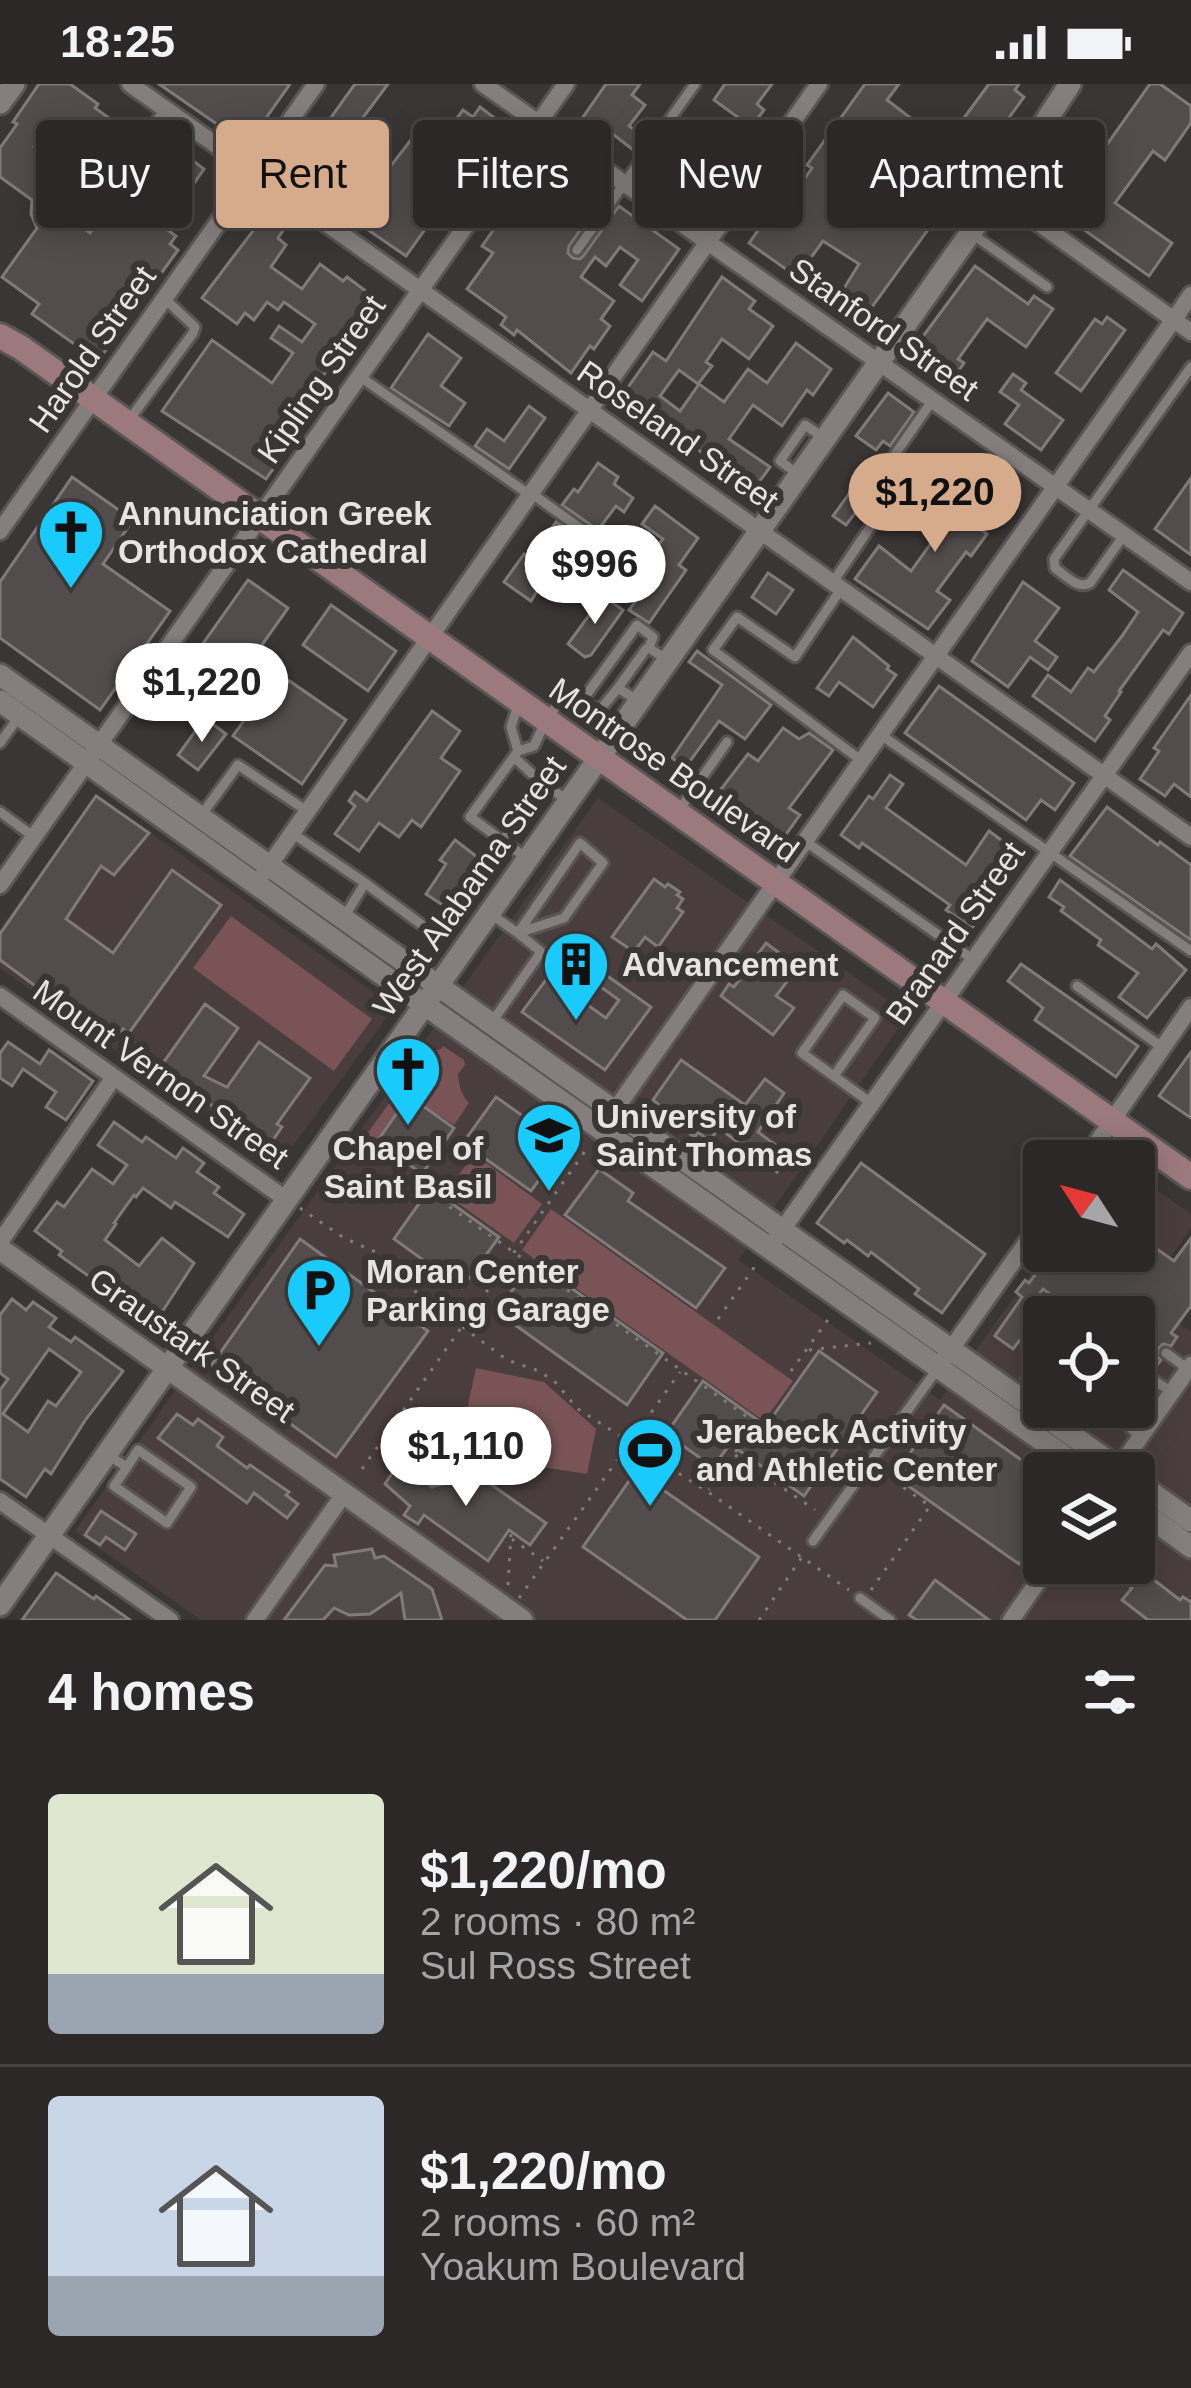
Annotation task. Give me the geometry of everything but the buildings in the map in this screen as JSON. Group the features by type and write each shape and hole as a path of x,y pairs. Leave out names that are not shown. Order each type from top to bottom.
{"main road":[{"name":"Montrose Boulevard","path":"0,336 1191,1178"}],"street":[{"path":"0,103 14,84"},
{"name":"Roseland Street","path":"130,84 216,145"},
{"name":"Harold Street","path":"291,120 316,84"},
{"name":"Stanford Street","path":"483,84 534,120"},
{"name":"Kipling Street","path":"540,120 566,84"},
{"path":"262,875 819,84"},
{"name":"West Alabama Street","path":"1046,120 1070,84"},
{"name":"Stanford Street","path":"611,175 1191,582"},
{"name":"Harold Street","path":"0,532 94,399 171,305 219,228"},
{"name":"Roseland Street","path":"333,228 1191,836"},
{"name":"Kipling Street","path":"0,885 464,228"},
{"name":"West Alabama Street","path":"0,1605 168,1368 296,1206 431,996 639,702 659,654 760,531 974,228"},
{"path":"1045,228 1191,332"},
{"path":"601,1130 1191,295"},
{"name":"Branard Street","path":"776,1240 1191,653"},
{"path":"0,675 93,754 431,996 601,1130 776,1240 1090,1452"},
{"path":"0,701 200,817 262,875 343,919 431,996 490,1024 601,1130"},
{"name":"Mount Vernon Street","path":"0,996 296,1206"},
{"path":"1099,1140 1191,1006"},
{"path":"0,1245 114,1078"},
{"path":"776,1240 843,1300 945,1358 1062,1452"},
{"name":"Graustark Street","path":"0,1245 344,1494 513,1609"},
{"path":"945,1358 1023,1248"},
{"path":"1134,1452 1190,1367"},
{"path":"255,1620 344,1494"},
{"path":"1155,1496 1191,1521"},
{"path":"0,1501 170,1620"},
{"path":"1155,1521 1191,1547"},
{"path":"1011,1620 1036,1584"}],"lane":[{"path":"578,250 695,84"},
{"path":"157,120 165,109"},
{"path":"970,233 1047,287"},
{"path":"128,423 195,327 171,305"},
{"path":"1124,535 1090,583 1079,585 1055,568 1054,559 1191,367"},
{"path":"359,376 595,539 571,574"},
{"path":"862,761 712,650 737,617 795,657 874,520 882,473 933,399"},
{"path":"528,859 470,817 516,754 534,746 566,693 598,711 659,654 653,637 637,625 582,701"},
{"path":"618,688 639,702"},
{"path":"520,701 511,727 516,754 543,784 569,801"},
{"path":"0,743 20,715"},
{"path":"880,734 1191,951"},
{"path":"677,813 727,742"},
{"path":"200,817 238,765 307,811"},
{"path":"503,841 543,784"},
{"path":"2,818 34,837"},
{"path":"292,833 433,933"},
{"path":"805,842 974,960"},
{"path":"580,843 603,862 564,918 518,933 580,843"},
{"path":"343,919 365,884"},
{"path":"489,913 541,952 490,1024"},
{"path":"1077,986 1162,1048"},
{"path":"834,1076 875,1018 843,995 802,1053 834,1076 872,1103"},
{"path":"1166,1353 1190,1367"},
{"path":"813,1541 945,1358"},
{"path":"1155,1381 1172,1392"},
{"path":"1131,1428 1141,1437"},
{"path":"138,1450 191,1487 167,1522 114,1486 127,1466 138,1450"},
{"path":"106,1454 127,1466"},
{"path":"860,1598 890,1620"}],"path":[{"path":"362,1469 601,1130"},
{"path":"420,1186 756,1424 708,1492"},
{"path":"296,1206 344,1238 388,1258 416,1292 507,1360 555,1382 578,1409 860,1598"},
{"path":"718,1319 776,1240"},
{"path":"791,1371 843,1300"},
{"path":"807,1350 874,1343"},
{"path":"513,1609 681,1370"},
{"path":"734,1454 815,1510"},
{"path":"871,1591 930,1505 881,1472"},
{"path":"513,1609 510,1536 545,1562"},
{"path":"759,1620 813,1541"}],"shaded area":[{"path":"96,794 394,1007 278,1166 0,968 0,929"},
{"name":"University of Saint Thomas","path":"598,798 908,1014 738,1260 940,1400 1032,1272 1155,1272 1155,1189 1191,1214 1191,1228 1143,1296 1023,1296 1023,1428 1155,1428 1155,1306 1191,1332 1191,1620 201,1620 75,1531"},
{"path":"231,916 372,1019 334,1071 193,968"},
{"path":"443,1046 465,1065 458,1078 469,1103 454,1125 410,1096 367,1155 350,1157 428,1050"},
{"path":"474,1154 542,1204 514,1243 445,1194"},
{"path":"551,1209 793,1381 764,1421 522,1250"},
{"path":"476,1368 544,1382 596,1429 587,1474 511,1462 501,1448 460,1442"}],"place":[{"name":"Annunciation Greek Orthodox Cathedral","path":"71,591"},
{"name":"Advancement","path":"576,1023"},
{"name":"Chapel of Saint Basil","path":"408,1128"},
{"name":"University of Saint Thomas","path":"549,1194"},
{"name":"Moran Center Parking Garage","path":"319,1349"},
{"name":"Jerabeck Activity and Athletic Center","path":"650,1509"}]}
